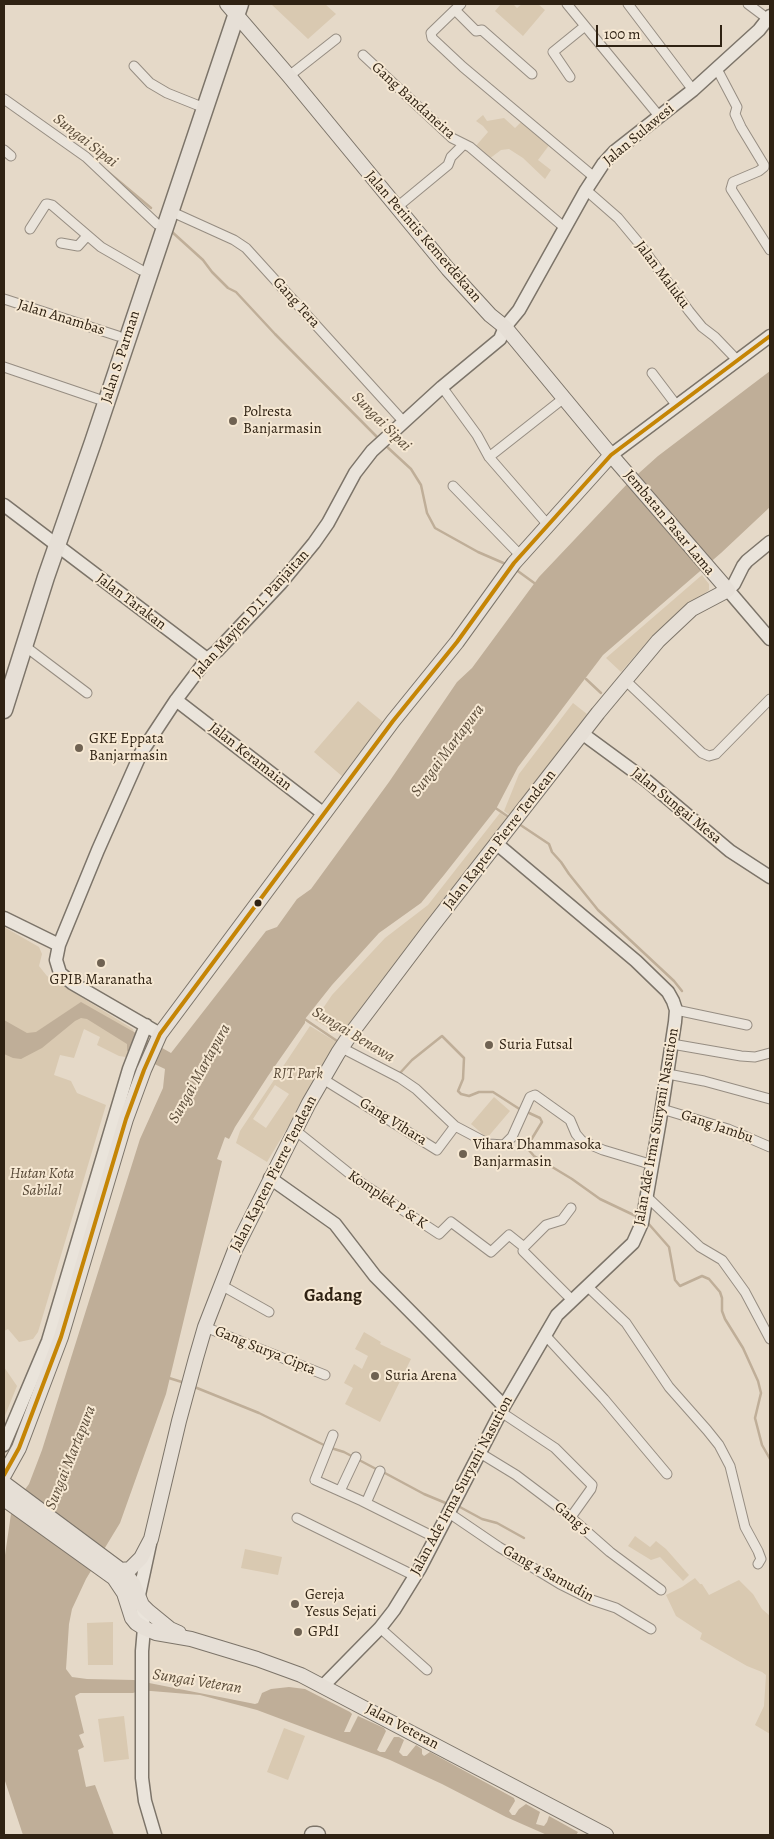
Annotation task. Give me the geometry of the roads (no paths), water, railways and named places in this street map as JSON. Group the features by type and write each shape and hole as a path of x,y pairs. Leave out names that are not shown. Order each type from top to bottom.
{"highway":[{"name":"Jalan S. Parman","path":"4,678 125,327 141,270 157,224 169,204 197,105 233,7"},
{"name":"Jalan S. Parman","path":"4,710 27,637 52,543 98,399 169,204 233,7"},
{"path":"313,1835 318,1835"}],"main road":[{"name":"Jalan Perintis Kemerdekaan","path":"233,7 396,208 490,315 505,327 611,455"},
{"name":"Jalan Sulawesi","path":"505,327 519,310 594,176 614,152 693,90 759,30 769,17"},
{"name":"Jalan Mayjen D.I. Panjaitan","path":"159,1037 144,1030 72,983 60,973 56,960 60,945 123,791 141,753 176,700 207,659 281,583 314,543 328,523 355,473 375,448 442,387 492,347 500,339 505,327"},
{"path":"4,1475 19,1448 61,1338 126,1119 146,1065 159,1037 393,722 457,642 518,559 611,455 770,336"},
{"name":"Jembatan Pasar Lama","path":"611,455 728,590"},
{"name":"Jalan Tarakan","path":"4,506 207,659"},
{"path":"770,542 742,566 734,584 728,590 770,639"},
{"name":"Jalan Kapten Pierre Tendean","path":"154,1835 144,1800 142,1778 144,1628 141,1600 151,1539 179,1421 205,1328 235,1250 270,1178 323,1079 344,1045 430,929 625,680 675,624 692,609 728,590"},
{"name":"Jalan Keramaian","path":"176,700 324,814"},
{"name":"Jalan Sungai Mesa","path":"582,734 647,780 730,851 770,877"},
{"name":"Jalan Ade Irma Suryani Nasution","path":"324,1686 380,1628 394,1610 436,1538 503,1409 557,1315 633,1243 643,1216 668,1074 676,1010 668,992 636,961 497,844"},
{"path":"4,918 60,945"},
{"path":"4,1445 48,1341 132,1058 144,1030"},
{"path":"270,1178 335,1224 375,1276 503,1409"},
{"path":"4,1484 10,1498 119,1572 133,1583 141,1600 155,1617 170,1629 191,1639"},
{"path":"119,1572 130,1569 141,1558 151,1539"},
{"path":"119,1572 132,1618 136,1623 156,1633 191,1639"},
{"name":"Jalan Veteran","path":"191,1639 273,1664 324,1686 606,1835"}],"street":[{"path":"567,4 660,116"},
{"path":"628,4 693,90"},
{"path":"748,4 769,17"},
{"path":"532,74 482,30 476,31 458,7 431,34 432,38 463,67 594,176"},
{"path":"570,77 553,52 585,26"},
{"path":"289,76 336,39"},
{"name":"Gang Bandaneira","path":"363,55 452,138 470,147 565,228"},
{"path":"134,66 150,83 197,105"},
{"path":"717,69 737,107 735,114 741,127 764,165 759,171 733,182 731,189 770,250"},
{"path":"4,99 86,157 157,224"},
{"name":"Gang Bandaneira","path":"396,208 448,165 451,157 464,144"},
{"name":"Jalan Maluku","path":"586,190 618,218 702,327 716,336 738,361"},
{"path":"30,229 46,204 52,205 87,236 141,270"},
{"name":"Gang Tera","path":"169,204 246,248 403,421"},
{"path":"61,243 78,246 87,236"},
{"name":"Jalan Anambas","path":"4,300 125,327"},
{"path":"4,367 98,399"},
{"path":"652,373 677,406"},
{"path":"442,387 477,435 489,457 548,525"},
{"path":"489,457 564,398"},
{"path":"453,486 518,559"},
{"path":"27,637 26,647 87,693"},
{"path":"625,680 702,753 707,755 716,754 770,699"},
{"path":"676,1010 746,1025"},
{"path":"672,1044 741,1056 756,1057 770,1053"},
{"path":"344,1045 400,1078 416,1089 455,1126 489,1144 502,1146 512,1137 530,1097 535,1095 570,1120 576,1134 582,1141 603,1150 653,1165"},
{"path":"668,1074 704,1081 770,1099"},
{"name":"Gang Vihara","path":"323,1079 437,1150 455,1126"},
{"name":"Gang Jambu","path":"662,1109 728,1129 770,1147"},
{"name":"Komplek P & K","path":"295,1130 360,1182 439,1234 451,1222 491,1252 509,1235 524,1247"},
{"path":"646,1196 700,1248 722,1260 745,1292 770,1339"},
{"path":"571,1208 562,1220 546,1225 524,1247 523,1251 572,1300"},
{"path":"220,1285 269,1312"},
{"path":"587,1286 626,1323 669,1387 718,1445 730,1466 745,1527 761,1559 758,1564"},
{"name":"Gang Surya Cipta","path":"205,1328 325,1375"},
{"path":"545,1335 604,1399 666,1474"},
{"path":"503,1409 555,1448 592,1485 571,1517"},
{"path":"333,1435 315,1480 436,1538"},
{"name":"Gang 5","path":"480,1453 516,1475 571,1517 610,1552 661,1590"},
{"path":"340,1491 356,1457"},
{"path":"366,1503 380,1471"},
{"name":"Gang 4 Samudin","path":"449,1513 499,1547 560,1584 592,1600 616,1608 651,1630"},
{"path":"297,1518 415,1576"},
{"path":"380,1628 427,1670"}],"water":[{"name":"Sungai Martapura","path":"770,371 770,507 721,553 603,655 518,767 496,809 421,903 379,933 332,985 305,1019 305,1023 268,1076 229,1139 225,1137 217,1159 222,1161 166,1394 120,1523 86,1579 72,1609 69,1624 66,1669 72,1677 134,1680 255,1704 258,1703 262,1693 271,1689 289,1687 305,1689 352,1714 344,1732 350,1732 358,1716 384,1728 386,1731 377,1750 380,1752 385,1752 394,1737 399,1737 404,1740 399,1752 403,1756 407,1756 416,1745 422,1749 424,1756 430,1752 514,1798 515,1801 509,1811 512,1815 515,1815 526,1804 540,1812 536,1824 544,1826 549,1816 578,1832 576,1835 547,1835 390,1760 257,1710 200,1695 139,1691 133,1693 80,1693 75,1696 84,1733 79,1735 84,1747 78,1750 86,1787 95,1785 114,1835 23,1835 4,1778 4,1562 12,1507 29,1484 42,1450 140,1139 163,1088 165,1069 127,1051 127,1044 87,1019 81,1018 42,1048 21,1059 13,1058 4,1054 4,1020 27,1033 36,1032 81,1002 171,1053 266,931 277,927 297,899 311,889 389,782 457,682 472,668 539,577 629,482 658,456"}],"waterway":[{"name":"Sungai Sipai","path":"107,171 151,208"},
{"name":"Sungai Sipai","path":"171,231 203,260 228,288 236,292 380,440"},
{"name":"Sungai Sipai","path":"385,445 411,469 421,485 427,513 435,528 478,552 508,565"},
{"name":"Sungai Sipai","path":"515,569 537,585"},
{"path":"586,679 601,693"},
{"path":"494,807 510,818"},
{"path":"519,824 549,844 552,852 598,910 674,981 682,991"},
{"name":"Sungai Benawa","path":"303,1018 340,1043"},
{"name":"Sungai Benawa","path":"397,1073 400,1073 412,1060 442,1036 464,1058 463,1079 458,1091 461,1094 469,1096 479,1092 493,1092 521,1110"},
{"name":"Sungai Benawa","path":"527,1112 540,1118 542,1122 528,1145 528,1149 534,1156 600,1199 640,1218"},
{"name":"Sungai Benawa","path":"647,1222 669,1247 675,1280 680,1286 702,1276 709,1279 720,1292 725,1319 743,1348 758,1381 761,1393 755,1418 762,1445 770,1459"},
{"path":"169,1378 185,1383"},
{"path":"192,1386 259,1413 326,1446"},
{"path":"331,1448 344,1452 378,1470"},
{"path":"383,1472 424,1494 448,1504"},
{"path":"458,1506 482,1519 497,1523 524,1538"}],"place":[{"name":"Polresta Banjarmasin","path":"233,421"},
{"name":"GKE Eppata Banjarmasin","path":"79,748"},
{"name":"GPIB Maranatha","path":"101,963"},
{"name":"Suria Futsal","path":"489,1045"},
{"name":"Vihara Dhammasoka Banjarmasin","path":"463,1154"},
{"name":"Suria Arena","path":"375,1376"},
{"name":"Gereja Yesus Sejati","path":"295,1604"},
{"name":"GPdI","path":"298,1632"}],"district":[{"name":"Gadang","path":"333,1297"}],"park label":[{"name":"RJT Park","path":"298,1074"},
{"name":"Hutan Kota Sabilal","path":"42,1182"}],"water label":[{"name":"Sungai Veteran","path":"197,1682"}]}
